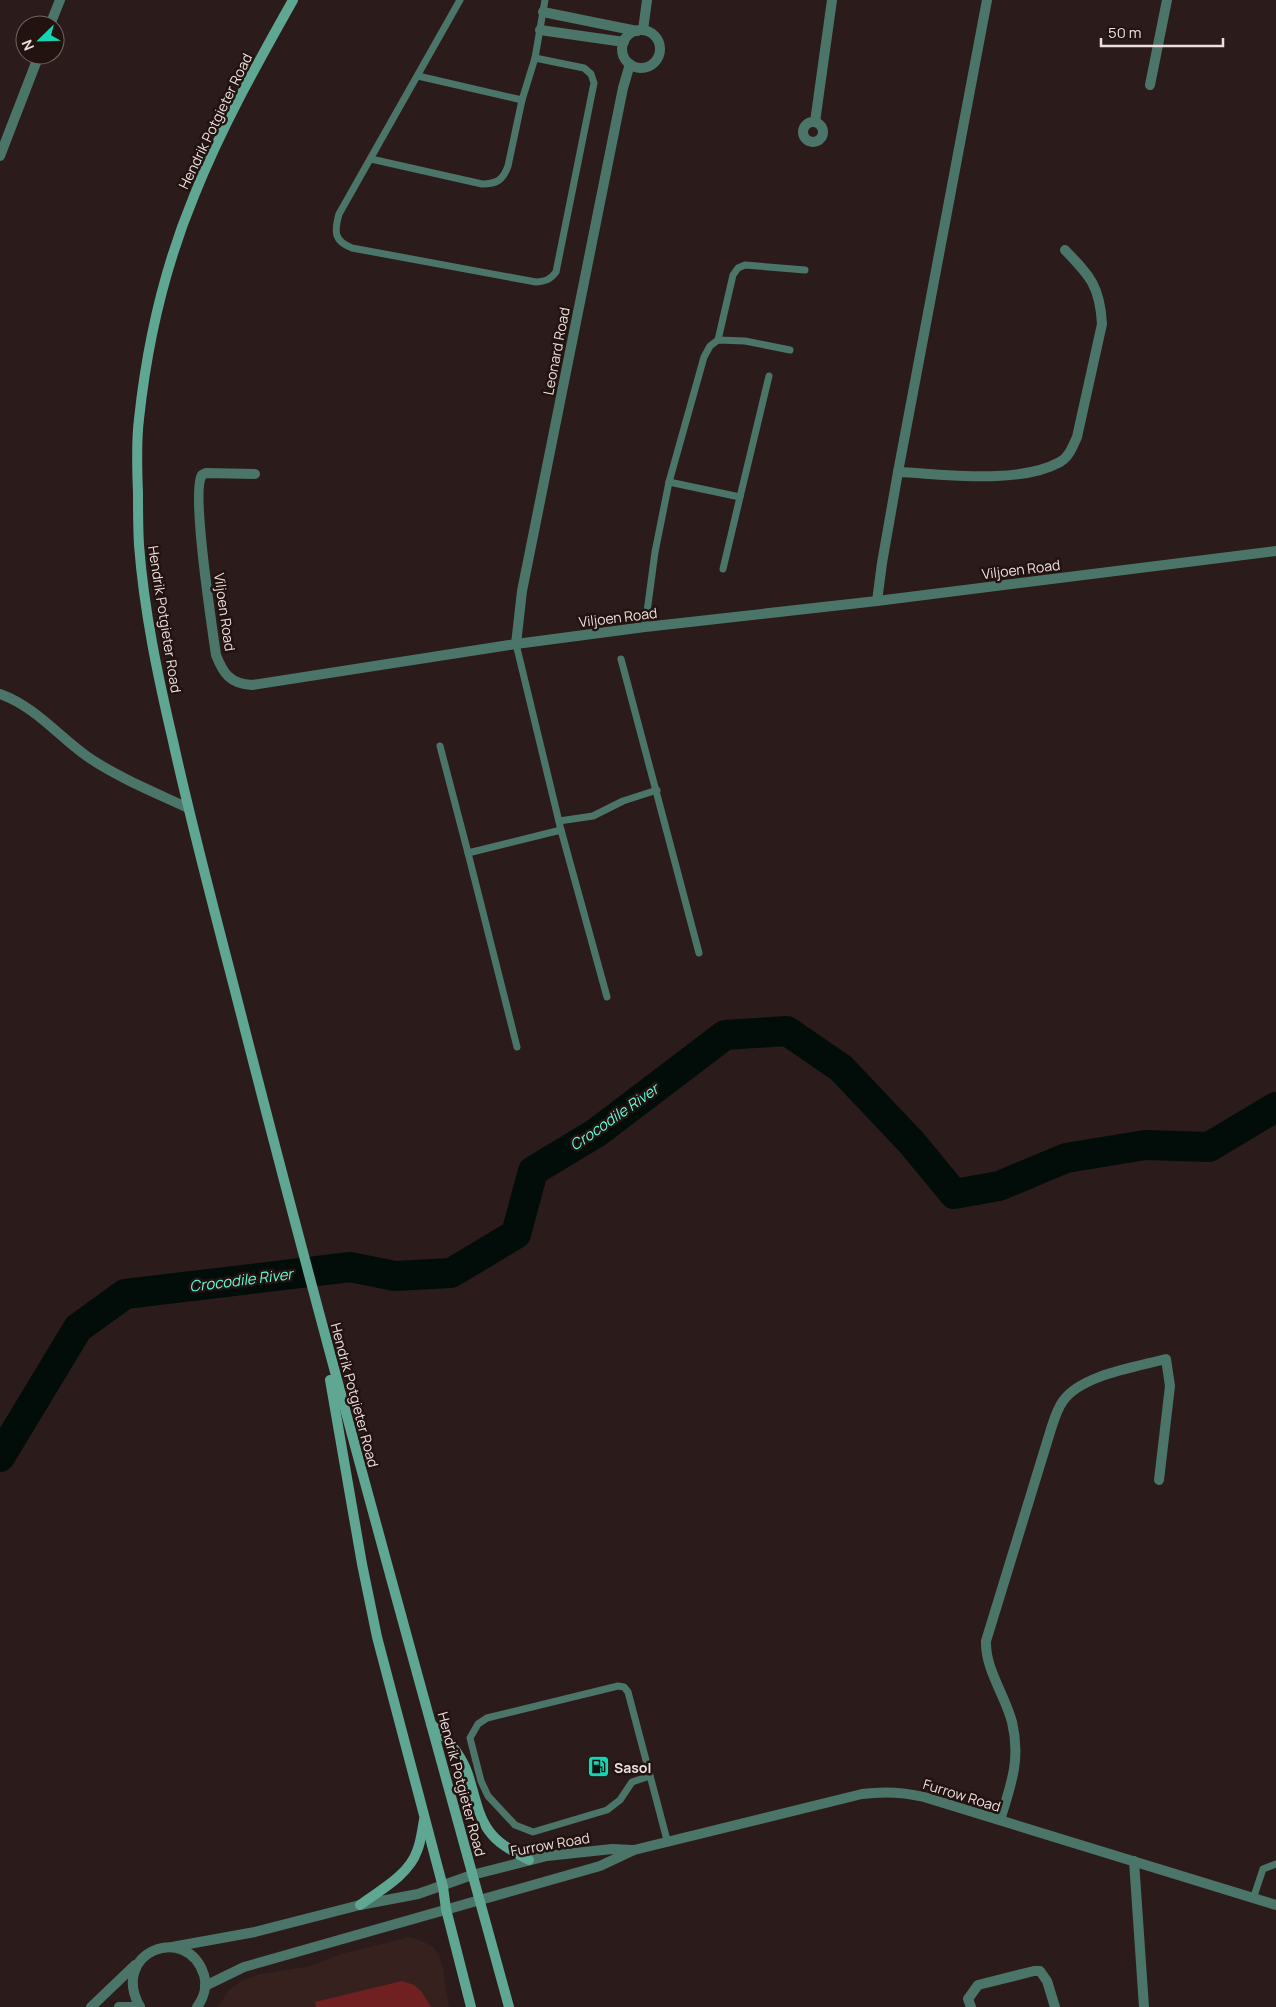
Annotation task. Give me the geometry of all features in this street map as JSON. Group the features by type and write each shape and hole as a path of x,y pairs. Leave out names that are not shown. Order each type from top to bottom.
{"main road":[{"name":"Hendrik Potgieter Road","path":"293,0 218,140 192,198 161,300 148,363 139,423 137,477 139,545 148,621 188,808 320,1320 509,2007"},
{"name":"Hendrik Potgieter Road","path":"320,1320 362,1564 377,1637 443,1887 446,1909 471,2007"},
{"path":"430,1723 449,1741 459,1754 467,1770 482,1819 489,1831 504,1846 529,1860"},
{"path":"360,1905 393,1882 410,1863 417,1853 425,1818"}],"street":[{"path":"54,15 60,0"},
{"path":"543,12 640,30 648,31 658,40 660,52 654,63 642,68 630,64 623,54 624,42 627,37 640,30 647,0"},
{"path":"815,122 832,0"},
{"path":"878,601 882,563 898,472 987,0"},
{"path":"1150,84 1167,0"},
{"path":"540,30 624,42"},
{"name":"Leonard Road","path":"516,644 524,581 623,88 630,64"},
{"path":"0,156 35,65"},
{"path":"898,472 978,476 1022,473 1061,462 1071,450 1077,437 1102,324 1098,294 1088,274 1065,250"},
{"name":"Viljoen Road","path":"256,474 212,472 202,475 199,479 199,510 216,655 226,676 239,683 252,685 516,644 1276,551"},
{"path":"0,694 23,704 86,756 118,776 188,808"},
{"path":"1000,1820 1015,1769 1015,1738 1012,1721 988,1660 986,1641 1051,1429 1057,1412 1070,1393 1081,1385 1096,1379 1166,1359 1170,1386 1159,1480"},
{"name":"Furrow Road","path":"205,1986 244,1967 600,1866 634,1850 667,1840 862,1794 884,1792 902,1792 924,1797 1276,1905"},
{"name":"Furrow Road","path":"91,2007 148,1953 159,1948 255,1932 360,1905 418,1894 443,1887 472,1875 529,1860 599,1850 634,1850"},
{"path":"1134,1861 1144,2007"},
{"path":"172,1947 184,1950 194,1957 201,1966 205,1978 205,1986 201,2002 197,2007"},
{"path":"119,2007 140,2007 134,1996 132,1984 134,1972 139,1961"},
{"path":"970,2007 968,1999 978,1985 1034,1971 1040,1971 1045,1975 1055,2007"}],"lane":[{"path":"460,0 372,159 339,214 336,226 337,237 341,244 352,248 536,282 545,282 551,278 556,272 594,83 591,74 584,68 535,58"},
{"path":"372,159 482,184 498,182 504,176 508,166 522,100 535,58 545,0"},
{"path":"418,76 522,100"},
{"path":"718,340 733,275 738,268 745,265 805,270"},
{"path":"645,628 655,552 669,482 704,357 710,346 718,340 745,341 790,350"},
{"path":"723,569 769,376"},
{"path":"669,482 740,497"},
{"path":"516,644 561,830 607,997"},
{"path":"621,659 699,953"},
{"path":"440,746 517,1046"},
{"path":"559,821 593,816 623,801 657,790"},
{"path":"468,853 561,830"},
{"path":"650,1776 632,1782 620,1800 608,1810 533,1832 514,1825 488,1796 481,1781 470,1738 472,1731 487,1718 618,1686 624,1687 628,1692 667,1840"},
{"path":"1253,1899 1263,1869 1276,1864"}],"shaded area":[{"path":"410,1937 433,1947 439,1956 449,2007 218,2007 229,1990 242,1981 257,1975 311,1966 341,1954"}],"building":[{"path":"402,1981 414,1985 421,1991 431,2007 316,2007 315,2002"}],"waterway":[{"name":"Crocodile River","path":"0,1457 78,1328 125,1294 350,1267 395,1276 451,1273 516,1234 533,1171 596,1133 725,1035 787,1031 841,1068 912,1143 954,1194 999,1186 1066,1158 1145,1145 1209,1147 1276,1107"}],"place":[{"name":"Sasol","path":"598,1767"}]}
